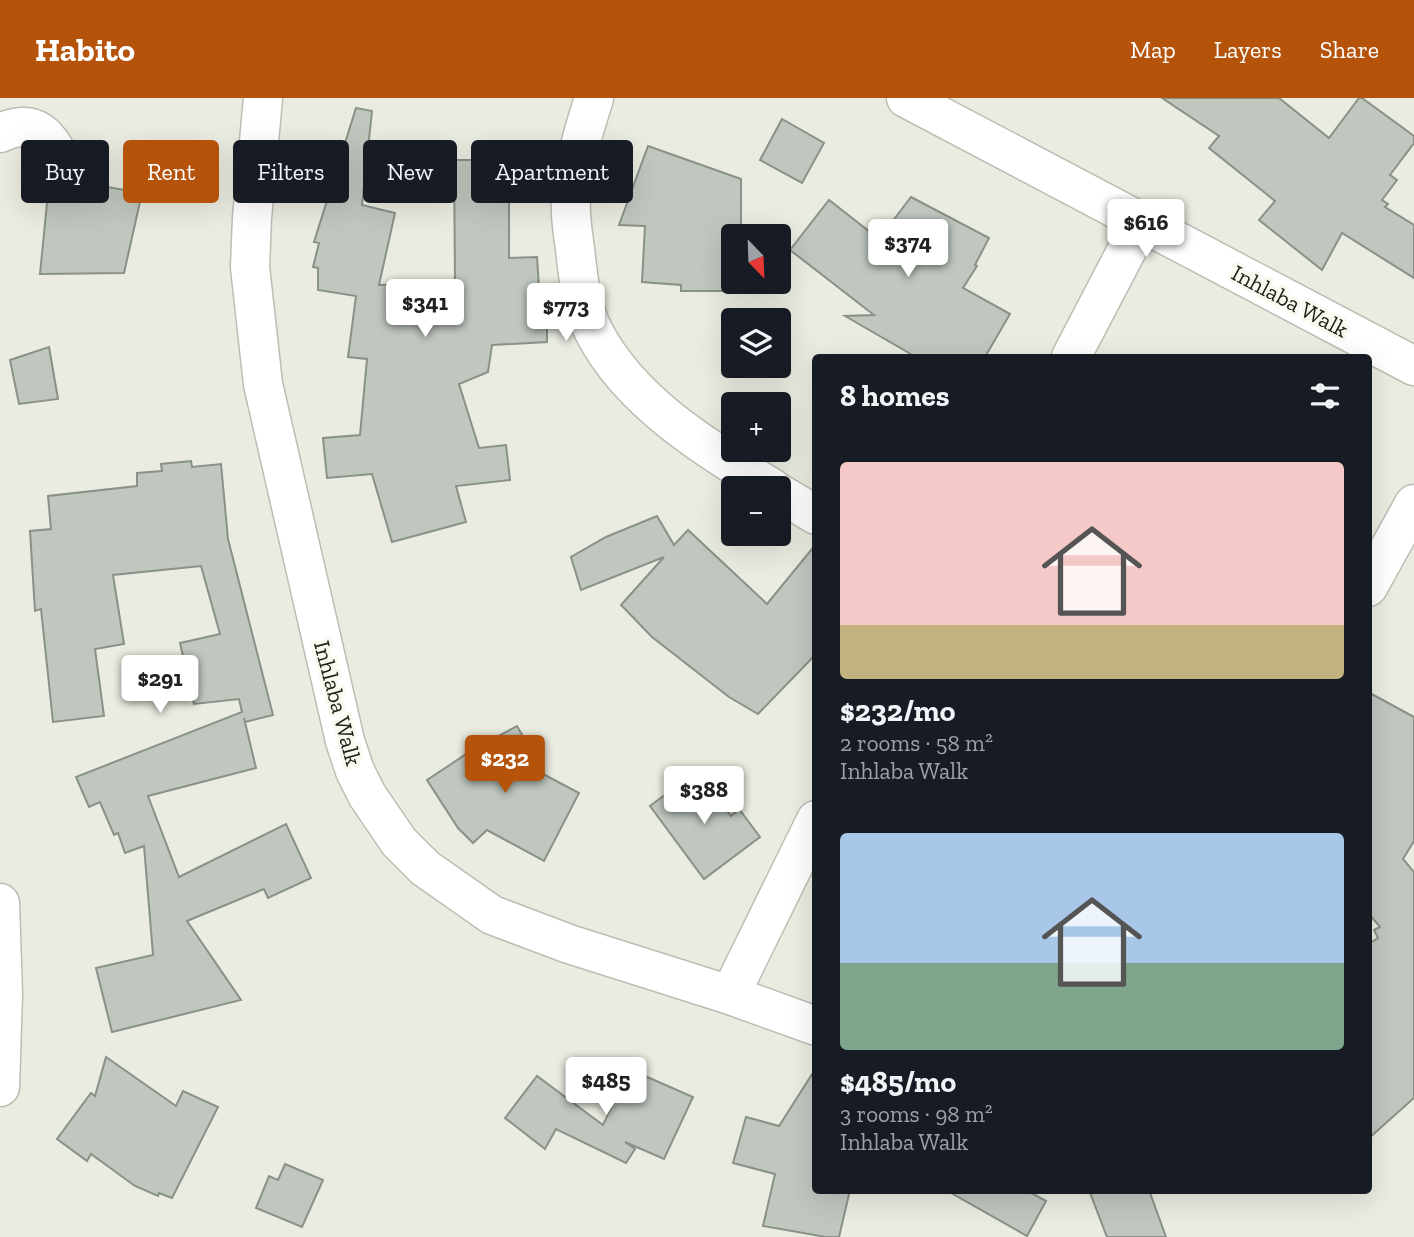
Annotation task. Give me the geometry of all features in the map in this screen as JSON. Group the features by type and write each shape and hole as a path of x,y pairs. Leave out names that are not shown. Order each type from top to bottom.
{"street":[{"name":"Inhlaba Walk","path":"263,98 251,218 250,267 262,384 345,741 367,796 399,842 425,868 492,915 569,944 730,995 812,1025"},
{"path":"594,98 578,154 572,188 571,216 580,286 593,330 605,351 636,390 712,453 751,476"},
{"name":"Inhlaba Walk","path":"906,98 1414,366"},
{"path":"0,133 16,128 39,131 51,140"},
{"path":"1073,354 1141,223"},
{"path":"791,500 812,513"},
{"path":"1372,580 1414,504"},
{"path":"730,995 812,828"},
{"path":"0,903 3,994 0,1087"}],"building":[{"path":"1162,98 1279,98 1329,138 1359,98 1362,98 1414,136 1414,143 1390,175 1397,180 1382,200 1388,204 1385,207 1414,225 1414,278 1342,233 1322,270 1259,220 1275,201 1209,148 1219,136"},
{"path":"356,108 372,111 369,140 363,140 362,205 395,213 379,285 455,282 457,160 471,160 471,203 509,203 509,258 537,257 539,287 550,287 551,320 547,321 547,342 492,345 488,372 459,384 479,448 506,445 510,480 456,486 466,522 392,542 372,474 327,478 323,438 360,435 367,359 348,357 356,296 318,290 318,268 313,267 319,243 314,242 326,203 349,203 349,140 346,140"},
{"path":"782,119 824,143 802,183 760,160"},
{"path":"648,146 741,179 741,224 721,224 721,291 681,291 681,285 642,282 645,226 619,225 627,203 633,203 633,187"},
{"path":"109,187 123,190 123,203 140,203 124,273 40,274 47,203 109,203"},
{"path":"911,197 989,238 975,265 977,266 963,288 1010,314 987,354 911,354 845,316 874,315 791,251 829,200 879,239"},
{"path":"49,347 58,399 19,404 10,360"},
{"path":"191,461 192,467 221,464 228,539 273,715 245,722 244,718 256,768 148,796 179,877 286,824 311,878 268,898 264,889 187,921 241,1000 112,1032 96,968 153,955 144,846 125,853 118,833 114,835 100,802 89,807 76,777 242,712 239,699 194,704 180,643 220,634 201,566 113,575 124,644 95,649 104,716 53,722 41,609 35,611 30,531 51,529 48,496 137,486 137,473 162,471 161,464"},
{"path":"657,516 674,545 688,530 767,604 812,549 812,658 758,714 729,697 652,637 621,605 664,557 581,590 571,557 606,537"},
{"path":"1372,694 1414,717 1414,841 1403,859 1414,872 1414,1098 1372,1135 1372,942 1378,938 1374,930 1380,927 1372,917"},
{"path":"517,726 543,774 579,793 544,861 487,830 473,843 458,828 427,780 492,737 493,739"},
{"path":"692,775 710,799 714,794 731,816 739,809 760,837 704,879 650,806"},
{"path":"106,1057 176,1106 183,1091 218,1107 172,1198 159,1193 158,1196 135,1186 91,1154 87,1161 57,1139 91,1093 95,1096"},
{"path":"629,1069 693,1097 664,1159 625,1142 635,1149 626,1163 556,1129 545,1149 505,1118 537,1076 603,1125"},
{"path":"812,1074 812,1194 849,1194 839,1237 763,1226 775,1174 733,1163 746,1117 779,1126"},
{"path":"285,1164 323,1180 302,1227 256,1208 269,1176 278,1180"},
{"path":"953,1194 1033,1194 1046,1201 1027,1236"},
{"path":"1091,1194 1150,1194 1166,1237 1107,1237"}]}
